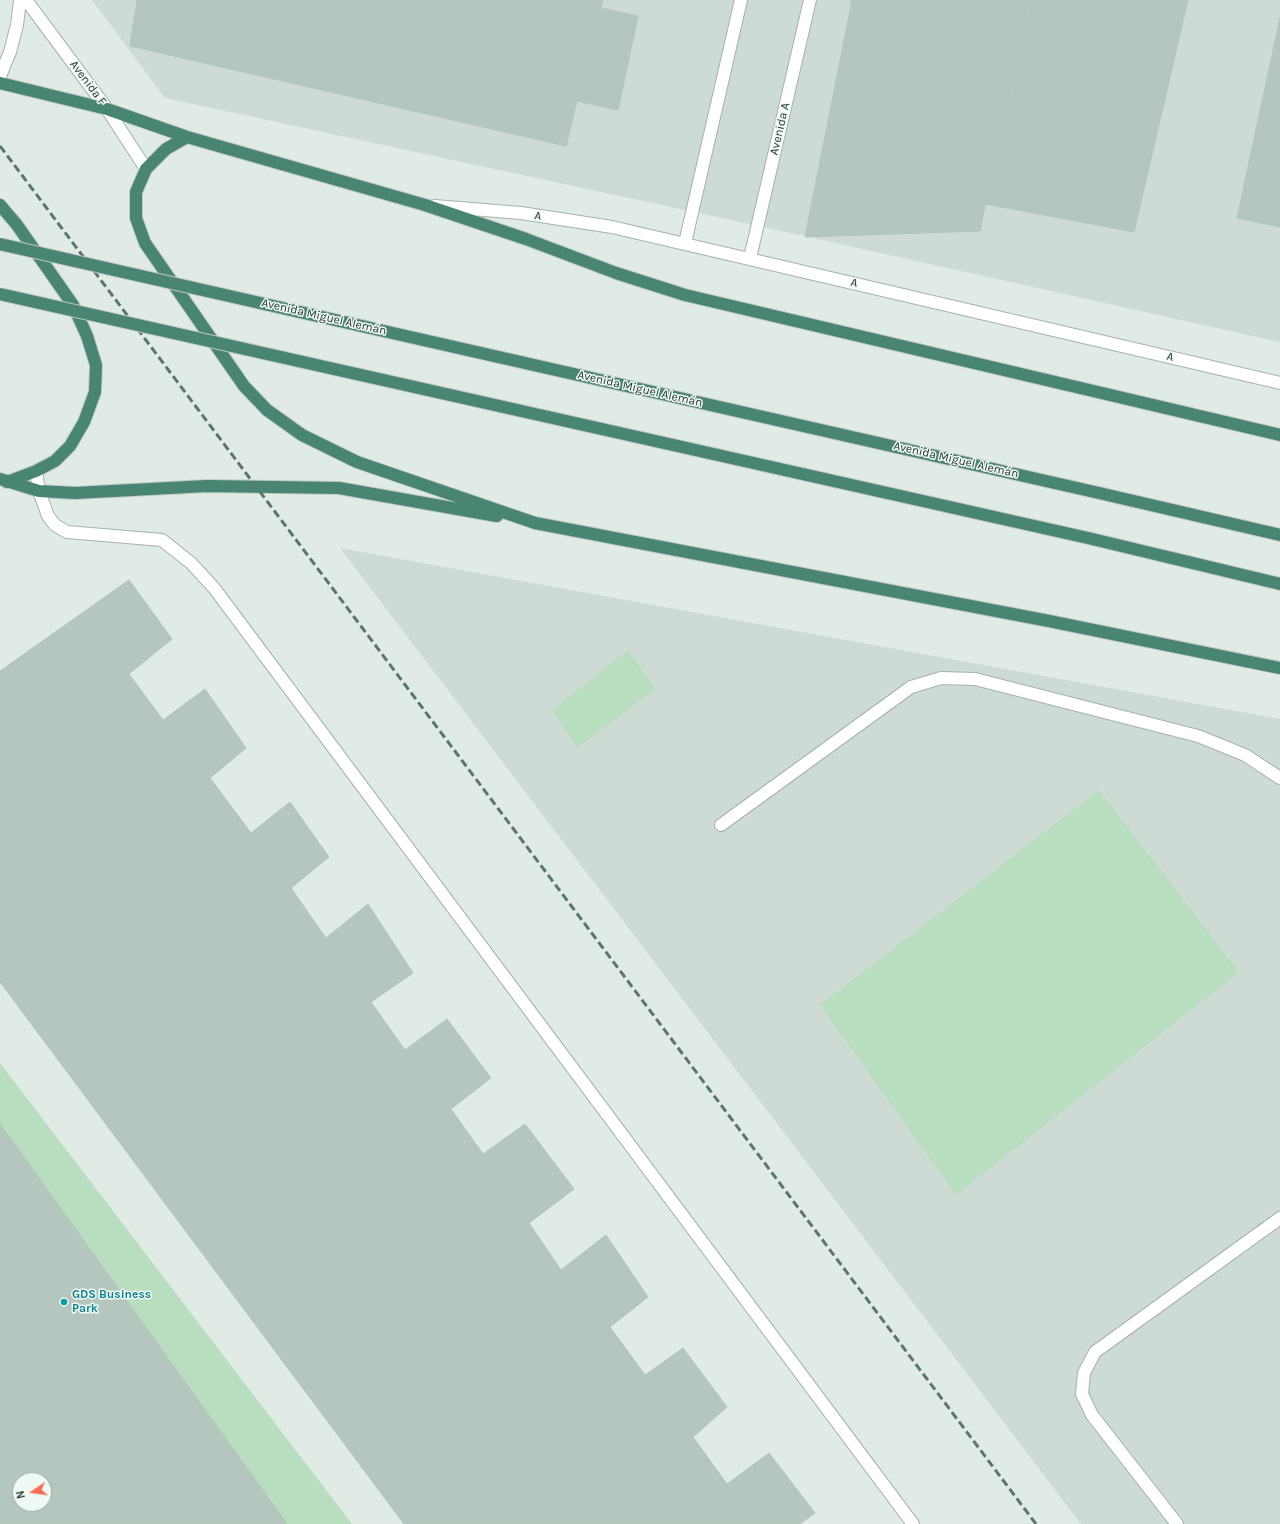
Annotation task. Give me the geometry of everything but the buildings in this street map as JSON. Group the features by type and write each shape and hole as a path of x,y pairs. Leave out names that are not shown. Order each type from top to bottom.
{"highway":[{"path":"0,83 107,110 187,137 425,205 685,295 1280,435"},
{"path":"187,137 166,149 146,169 136,192 136,218 145,243 244,386 267,410 302,435 357,462 535,523"},
{"path":"0,205 17,225 73,305 87,336 96,365 95,392 84,422 70,446 55,460 36,471 3,480"},
{"name":"Avenida Miguel Alemán","path":"0,244 1280,535"},
{"path":"0,294 1088,538 1280,584"},
{"path":"3,480 40,491 75,493 207,486 339,488 535,523 1049,621 1280,668"}],"street":[{"path":"0,76 10,52 17,25 20,0"},
{"name":"Avenida F","path":"26,0 107,110 146,169"},
{"path":"685,243 741,0"},
{"name":"Avenida A","path":"750,258 810,0"},
{"name":"A","path":"425,205 521,213 612,227 1280,383"},
{"path":"36,471 40,491 48,516 55,525 67,532 162,540 191,563 214,588 913,1524"},
{"path":"721,825 911,687 941,678 975,679 1198,736 1245,755 1280,778"},
{"path":"1177,1524 1092,1415 1082,1394 1084,1373 1096,1352 1280,1218"}],"shaded area":[{"path":"92,0 1280,0 1280,342 768,228 165,98"},
{"path":"340,548 1280,719 1280,1524 1081,1524"}],"green space":[{"path":"628,650 655,689 577,748 552,710"},
{"path":"1099,790 1239,972 956,1195 820,1005"},
{"name":"GDS Business Park","path":"0,1063 352,1524 0,1524"}],"railway":[{"path":"0,146 1036,1524"}],"place":[{"name":"GDS Business Park","path":"64,1302"}]}
